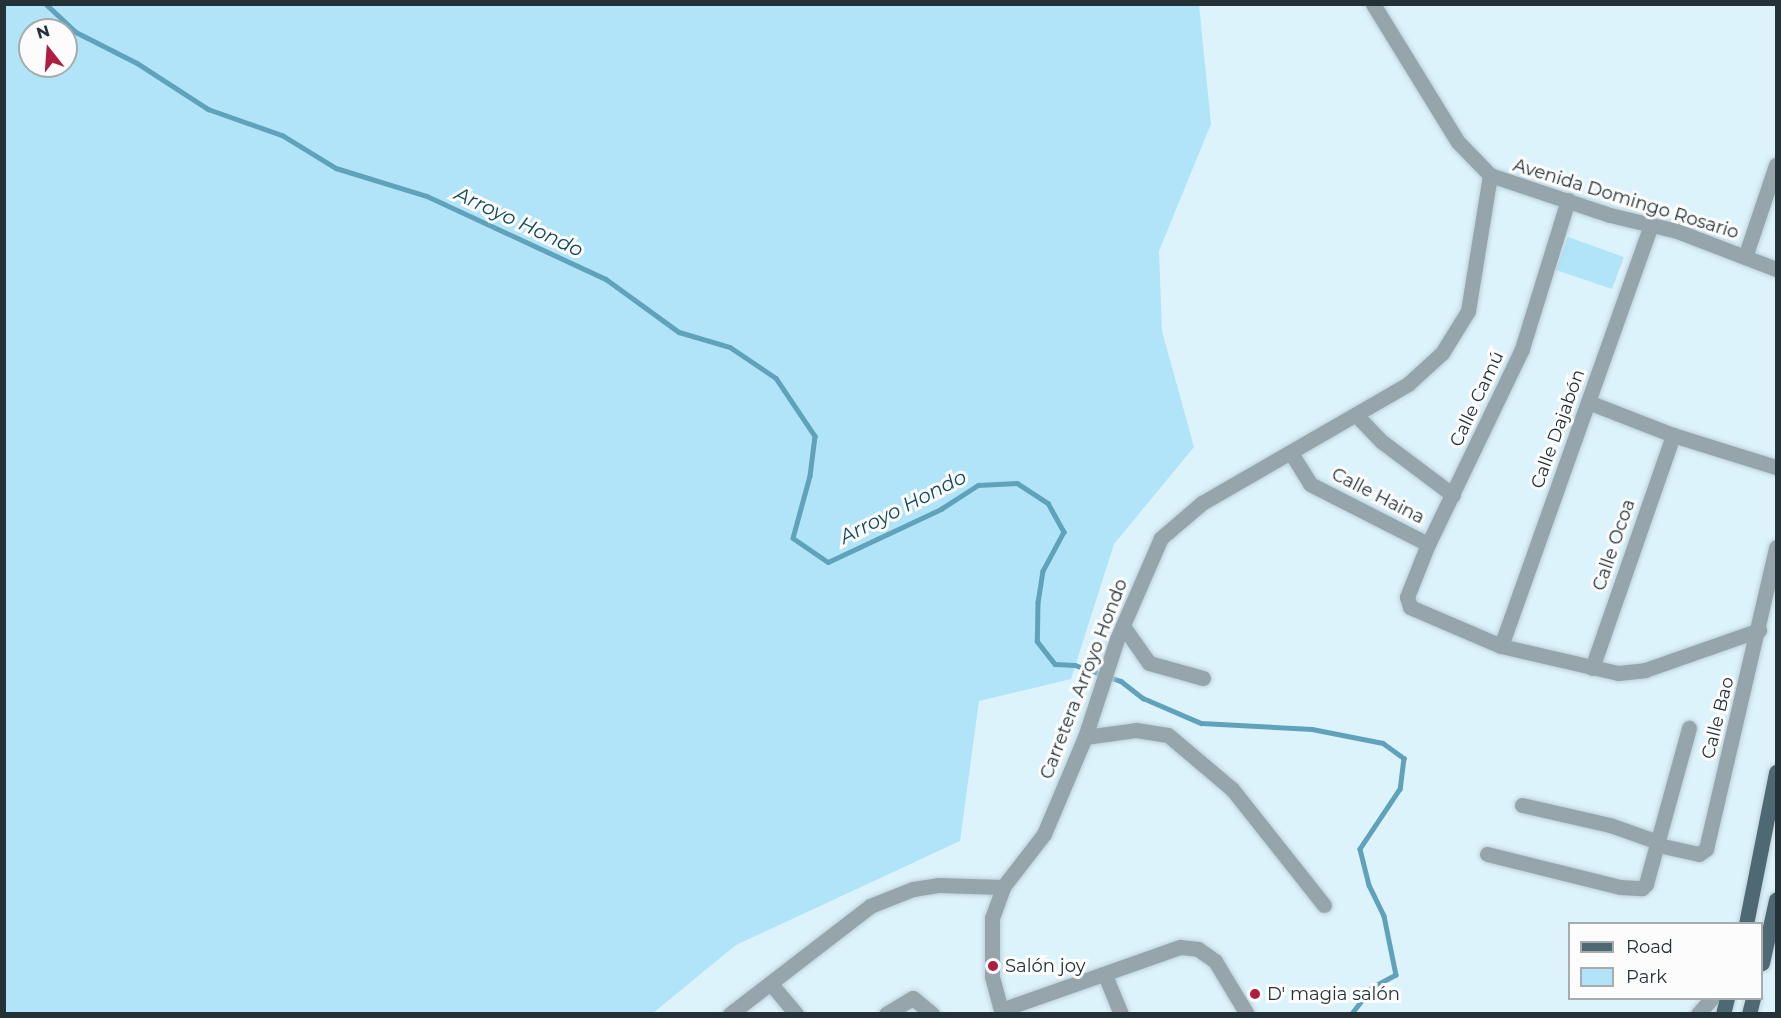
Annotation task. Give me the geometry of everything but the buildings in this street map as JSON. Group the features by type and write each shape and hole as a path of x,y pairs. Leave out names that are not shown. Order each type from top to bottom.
{"main road":[{"path":"1746,922 1776,772"},
{"path":"1763,955 1776,900"}],"street":[{"name":"Avenida Domingo Rosario","path":"1373,4 1458,142 1490,175 1651,225 1776,269"},
{"path":"1745,257 1776,165"},
{"name":"Carretera Arroyo Hondo","path":"1002,1012 992,976 992,918 1003,886 1044,834 1085,737 1120,633 1161,538 1202,503 1408,384 1442,353 1468,311 1490,175"},
{"name":"Calle Camú","path":"1501,646 1410,607 1407,597 1428,544 1521,349 1568,200"},
{"name":"Calle Dajabón","path":"1501,646 1651,225"},
{"path":"1588,402 1673,435 1776,467"},
{"path":"1356,415 1381,441 1453,495"},
{"name":"Calle Ocoa","path":"1592,668 1673,435"},
{"name":"Calle Haina","path":"1291,453 1310,484 1428,544"},
{"name":"Calle Bao","path":"1522,805 1610,825 1658,843 1699,854 1706,849 1760,630 1776,547"},
{"path":"1501,646 1618,673 1646,670 1760,630"},
{"path":"1120,633 1149,663 1203,678"},
{"path":"1487,854 1637,889 1646,884 1689,728"},
{"path":"1085,737 1136,730 1168,735 1232,789 1324,905"},
{"path":"730,1014 870,906 913,889 938,885 1003,886"},
{"path":"1002,1012 1180,947 1198,949 1215,961 1247,1014"},
{"path":"1105,975 1121,1014"},
{"path":"771,984 796,1014"},
{"path":"886,1014 913,998 932,1014"},
{"path":"1698,1014 1711,1000"}],"green space":[{"path":"5,4 1199,5 1211,124 1159,251 1162,331 1194,447 1114,544 1071,679 979,701 960,841 736,945 653,1013 5,1013"},
{"path":"1568,237 1624,257 1612,289 1556,270"}],"waterway":[{"name":"Arroyo Hondo","path":"46,4 76,32 137,63 208,109 282,135 336,168 427,196 606,279 679,332 730,347 776,378 815,436 810,476 793,538 828,562 941,509 978,485 1017,483 1048,503 1064,532 1043,571 1038,602 1037,641 1055,664 1075,665 1121,681 1143,698 1201,723 1312,729 1383,743 1404,758 1400,789 1360,849 1369,885 1384,916 1396,975 1372,988 1352,1014"}],"place":[{"name":"Salón joy","path":"993,966"},
{"name":"D' magia salón","path":"1255,994"}]}
